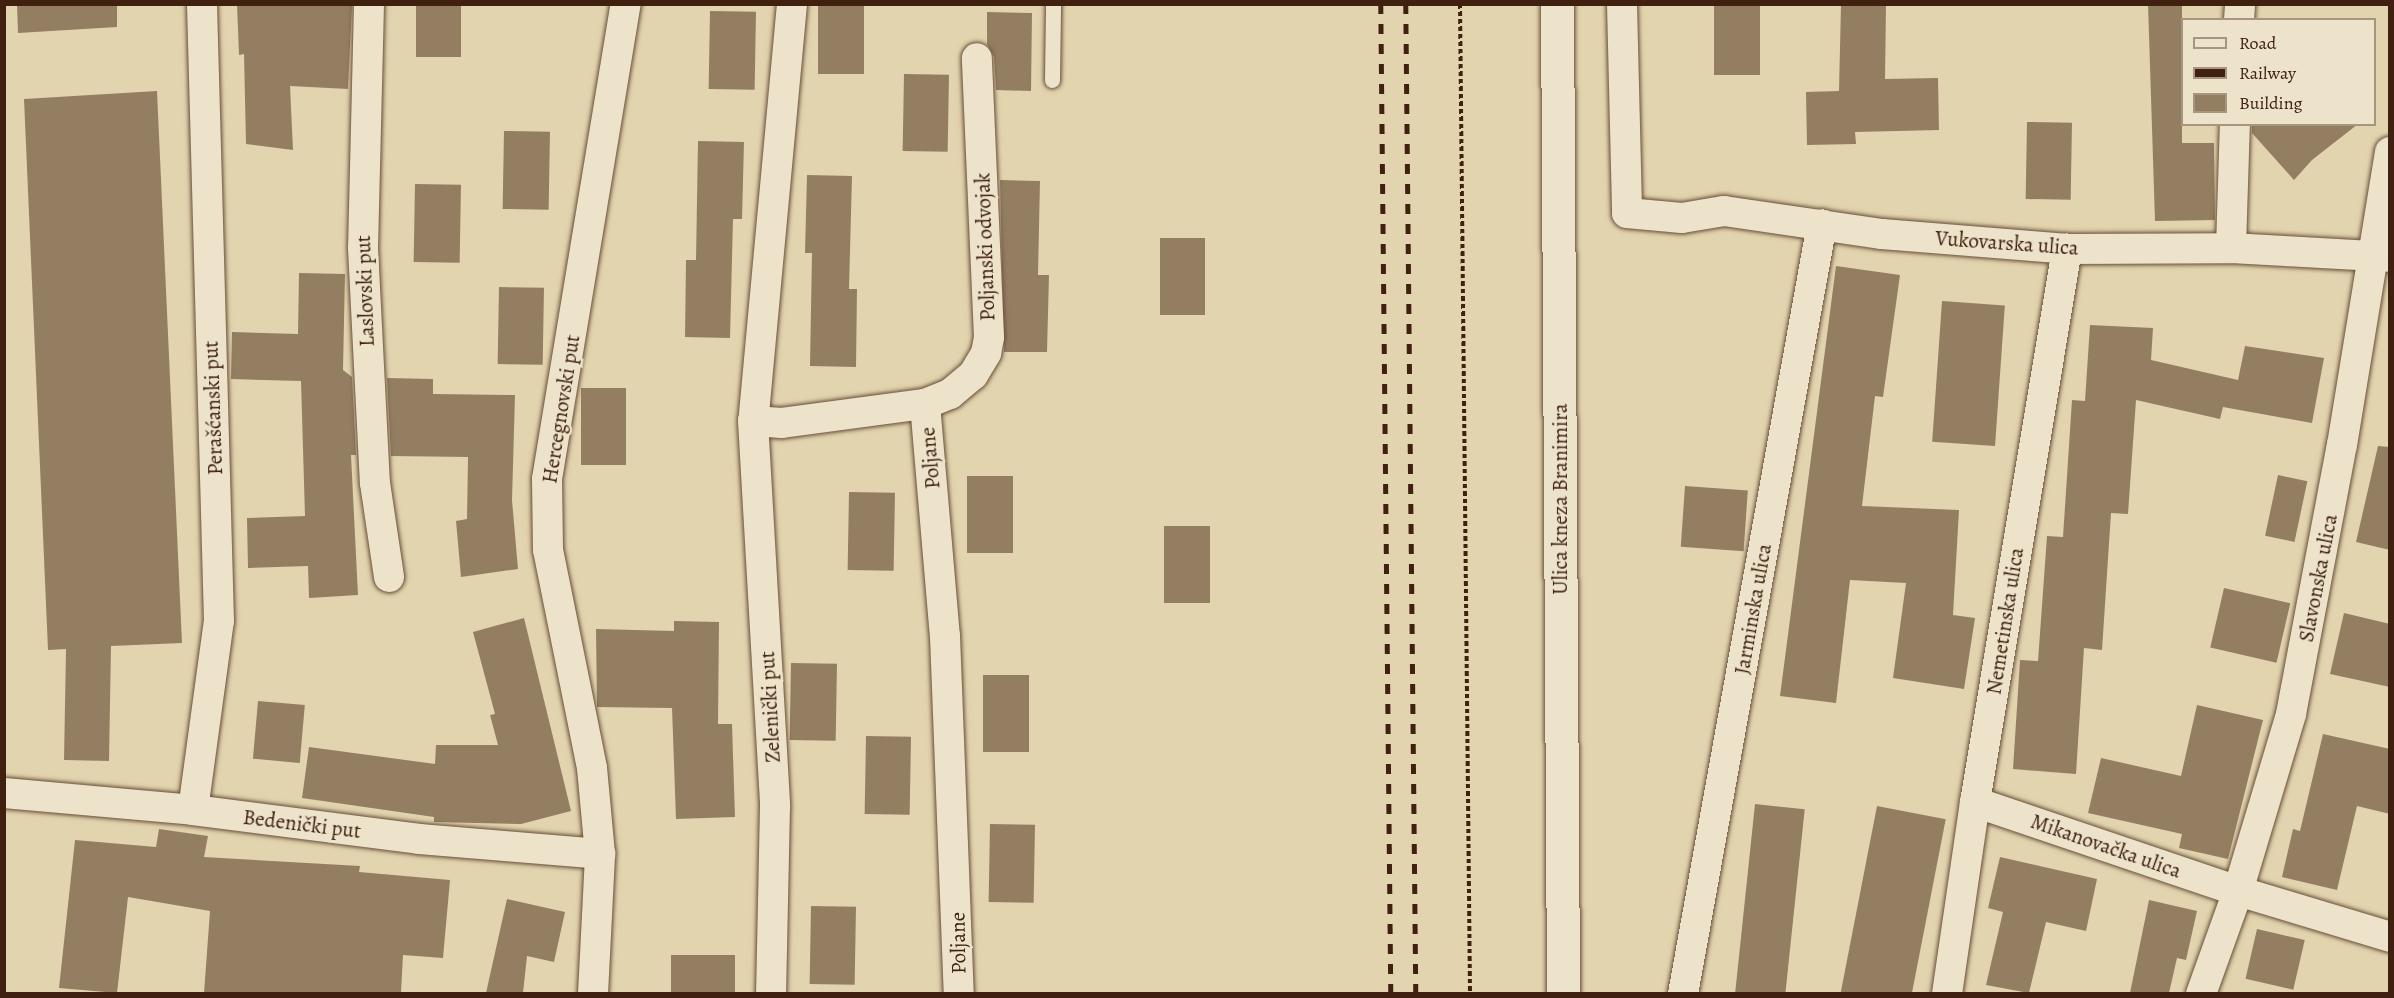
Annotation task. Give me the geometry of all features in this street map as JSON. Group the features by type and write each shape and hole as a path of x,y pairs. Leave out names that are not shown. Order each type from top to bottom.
{"main road":[{"name":"Ulica kneza Branimira","path":"1557,4 1563,993"}],"street":[{"name":"Perašćanski put","path":"193,810 219,621 202,4"},
{"name":"Laslovski put","path":"369,4 363,259 375,483 389,577"},
{"name":"Hercegnovski put","path":"593,993 600,854 592,768 548,550 547,479 626,4"},
{"path":"753,421 792,4"},
{"name":"Vukovarska ulica","path":"1622,4 1626,213 1682,218 1724,211 1882,234 2067,249 2231,248 2383,255"},
{"name":"Poljanski odvojak","path":"925,404 950,394 974,375 986,353 989,337 977,58"},
{"path":"2231,248 2235,126"},
{"name":"Slavonska ulica","path":"2201,993 2238,891 2291,714 2383,255 2390,152"},
{"name":"Jarminska ulica","path":"1683,993 1822,224"},
{"name":"Nemetinska ulica","path":"1947,993 1975,802 2067,249"},
{"name":"Poljane","path":"753,421 782,423 925,404 945,636 959,993"},
{"name":"Zelenički put","path":"753,421 775,806 771,993"},
{"name":"Bedenički put","path":"4,793 193,810 419,838 600,854"},
{"name":"Mikanovačka ulica","path":"1975,802 2238,891 2390,937"}],"lane":[{"path":"1052,80 1053,4"}],"path":[{"path":"1460,4 1470,993"}],"building":[{"path":"17,4 117,4 117,27 18,33"},
{"path":"237,4 352,5 348,89 290,86 293,150 246,144 244,54 239,55"},
{"path":"416,4 461,4 461,57 416,57"},
{"path":"818,4 864,4 864,74 818,74"},
{"path":"1714,4 1760,4 1760,75 1714,75"},
{"path":"1841,4 1886,4 1885,79 1938,78 1939,130 1855,132 1856,144 1807,145 1806,92 1839,91"},
{"path":"2148,4 2182,4 2182,143 2214,143 2215,220 2155,221"},
{"path":"710,11 756,12 755,90 709,89"},
{"path":"987,12 1032,13 1031,91 996,90 994,57 987,44"},
{"path":"904,74 949,75 948,152 903,151"},
{"path":"157,91 182,643 111,646 109,761 64,760 66,649 48,650 24,99"},
{"path":"2027,122 2072,123 2071,200 2026,199"},
{"path":"2252,126 2355,126 2312,160 2294,180 2252,133"},
{"path":"504,131 550,132 549,210 503,209"},
{"path":"698,141 744,142 742,219 733,219 730,338 685,337 686,260 696,260"},
{"path":"807,175 852,176 849,289 857,289 856,367 810,366 812,253 805,253"},
{"path":"1000,180 1040,181 1038,275 1049,275 1047,352 1004,352"},
{"path":"415,184 461,185 460,263 414,262"},
{"path":"1160,238 1205,238 1205,315 1160,315"},
{"path":"1836,266 1900,275 1883,397 1875,396 1862,506 1959,510 1953,615 1975,618 1964,689 1893,678 1906,583 1850,580 1836,703 1780,696"},
{"path":"299,273 345,274 343,370 352,377 356,455 351,455 358,595 309,598 308,566 248,568 247,518 305,516 301,381 231,379 232,332 298,334"},
{"path":"499,287 544,288 543,365 498,364"},
{"path":"1942,301 2005,305 1995,446 1932,442"},
{"path":"2090,325 2153,328 2151,360 2238,380 2245,346 2324,358 2312,423 2223,407 2220,419 2136,400 2128,514 2111,513 2102,650 2084,648 2076,774 2013,769 2020,660 2038,661 2047,536 2063,537 2072,400 2085,401"},
{"path":"387,378 433,379 433,394 515,395 512,500 518,569 461,577 456,521 467,519 468,457 391,456"},
{"path":"581,388 626,388 626,465 581,465"},
{"path":"2378,446 2390,447 2390,550 2356,542"},
{"path":"2278,475 2307,481 2294,542 2265,536"},
{"path":"967,476 1013,476 1013,553 967,553"},
{"path":"1685,486 1748,490 1744,551 1681,547"},
{"path":"849,492 895,493 894,571 848,570"},
{"path":"1164,526 1210,526 1210,603 1164,603"},
{"path":"2224,588 2290,603 2277,663 2210,647"},
{"path":"2344,613 2390,624 2390,687 2330,674"},
{"path":"524,618 571,811 521,824 434,822 434,817 302,798 309,747 435,764 436,745 498,745 490,715 495,714 473,632"},
{"path":"674,621 719,622 718,724 732,724 735,817 676,819 672,708 597,707 596,629 674,631"},
{"path":"791,663 837,664 836,741 790,740"},
{"path":"983,675 1029,675 1029,752 983,752"},
{"path":"258,701 305,705 300,763 253,759"},
{"path":"2197,705 2263,720 2228,859 2179,848 2182,834 2088,813 2101,758 2181,776"},
{"path":"2323,734 2390,749 2390,814 2357,806 2337,890 2282,877 2293,829 2300,831"},
{"path":"866,736 911,737 910,815 865,814"},
{"path":"1755,804 1805,809 1785,994 1735,993"},
{"path":"1877,806 1946,819 1912,994 1841,993"},
{"path":"990,824 1035,825 1034,903 989,902"},
{"path":"159,829 208,836 204,857 360,866 359,872 450,880 443,958 403,955 401,993 204,993 210,911 128,897 117,993 59,988 75,840 156,847"},
{"path":"2000,857 2097,879 2086,931 2046,922 2029,993 1986,985 2003,912 1988,908"},
{"path":"507,899 565,912 554,962 527,956 523,993 486,993"},
{"path":"2149,900 2197,911 2186,960 2177,958 2169,993 2130,993"},
{"path":"811,906 856,907 855,985 810,984"},
{"path":"2257,929 2305,940 2293,990 2246,979"},
{"path":"671,955 735,955 735,993 671,993"}],"railway":[{"path":"1381,4 1391,994"},
{"path":"1406,4 1416,994"}]}
